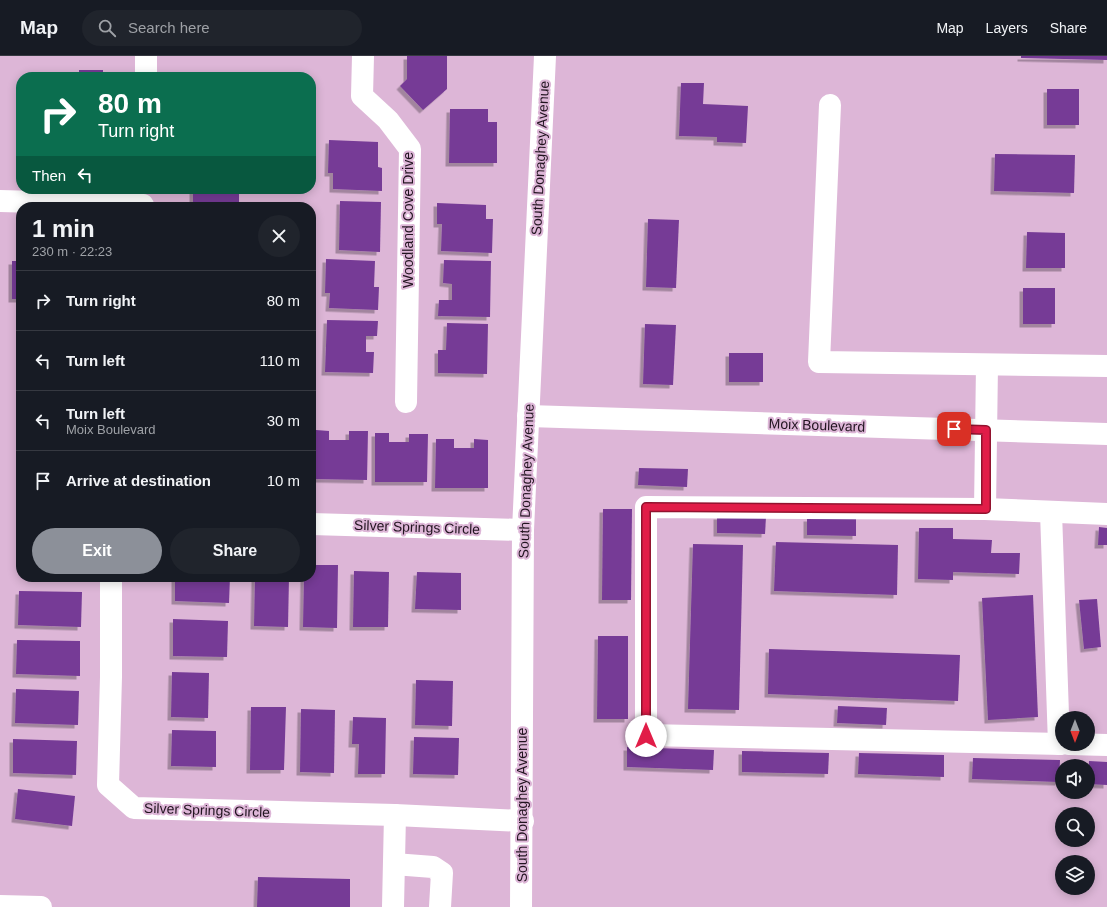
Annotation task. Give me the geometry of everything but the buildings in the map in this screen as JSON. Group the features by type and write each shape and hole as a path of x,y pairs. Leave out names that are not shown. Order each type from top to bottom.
{"street":[{"path":"146,56 146,72"},
{"name":"Woodland Cove Drive","path":"363,56 362,96 388,120 410,149 406,402"},
{"name":"South Donaghey Avenue","path":"521,907 523,821 523,530 545,56"},
{"path":"830,105 819,362 1107,366"},
{"path":"0,201 144,200"},
{"path":"986,509 987,365"},
{"name":"Moix Boulevard","path":"528,416 1107,434"},
{"path":"1055,744 646,736 646,507 986,509 1107,514"},
{"path":"1051,512 1061,711"},
{"name":"Silver Springs Circle","path":"316,524 523,530"},
{"name":"Silver Springs Circle","path":"111,582 111,676 108,785 134,808 395,815 523,821"},
{"path":"1095,745 1107,745"},
{"path":"393,907 395,815"},
{"path":"394,864 433,867 442,873 440,907"},
{"path":"0,906 41,907"}],"route":[{"path":"646,736 646,507 986,509 986,430 954,429"}]}
